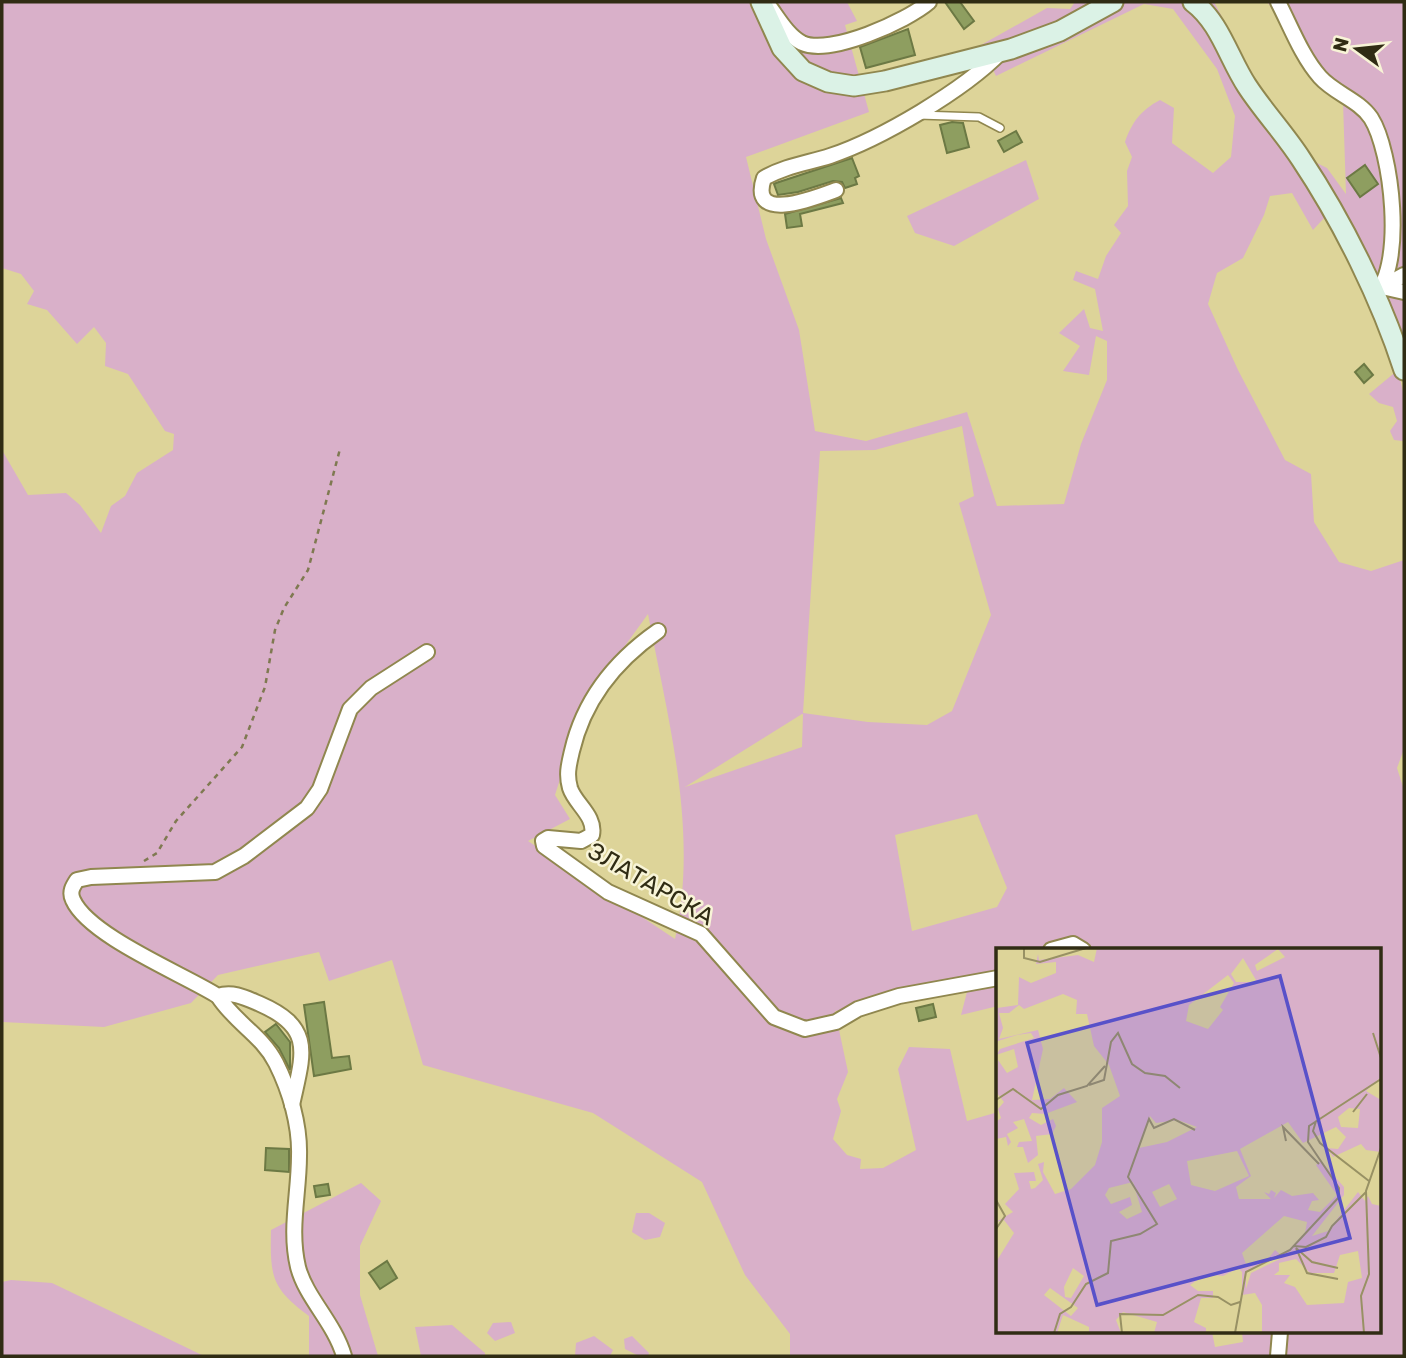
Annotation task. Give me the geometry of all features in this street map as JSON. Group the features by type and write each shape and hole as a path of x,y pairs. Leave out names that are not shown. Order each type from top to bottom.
{"street":[{"path":"761,2 782,48 791,59 813,76 839,85 886,81 1001,52 1060,31 1113,2"},
{"path":"766,2 784,27 802,43 823,46 892,27 929,2"},
{"path":"1193,2 1212,22 1248,88 1303,161 1379,290 1404,370"},
{"path":"1278,2 1320,77 1371,118 1385,160 1391,208 1392,252 1379,290"},
{"path":"836,190 796,205 781,205 769,202 762,196 761,188 764,178 779,169 832,155 911,115 960,85 1001,52"},
{"path":"1379,290 1404,275"},
{"path":"1379,290 1404,292"},
{"name":"ЗЛАТАРСКА","path":"658,631 631,650 607,678 578,723 567,773 571,791 590,818 592,835 581,841 548,838 543,841 544,846 608,892 701,934 774,1017 805,1028 836,1023 858,1009 899,996 996,978"},
{"path":"344,1356 338,1337 299,1269 293,1236 299,1155 292,1105 277,1064 260,1037 224,1006 218,996 105,933 72,900 71,889 77,880 215,872 244,856 307,808 320,789 350,709 371,688 427,652"},
{"path":"1058,948 1073,944 1080,948"},
{"path":"218,996 227,993 256,1002 277,1011 299,1030 299,1074 292,1105"},
{"path":"1278,1356 1280,1334"}],"lane":[{"path":"911,115 979,117 1000,128"}],"path":[{"path":"118,878 157,853 176,821 242,747 265,687 275,630 284,608 308,570 340,449"}],"shaded area":[{"path":"2,2 847,2 857,21 845,25 869,112 746,157 766,239 799,330 815,431 866,441 967,412 997,506 1064,504 1081,444 1107,380 1107,341 1096,336 1089,375 1063,371 1080,346 1059,333 1084,309 1090,328 1103,331 1095,289 1073,280 1076,271 1098,279 1106,256 1121,233 1114,225 1128,206 1127,171 1132,157 1125,142 1128,135 1142,112 1160,100 1174,108 1172,143 1213,173 1231,157 1235,116 1217,69 1173,9 1144,4 996,76 981,45 1047,8 1070,9 1075,2 1214,2 1254,77 1311,160 1327,168 1346,194 1343,102 1267,2 1404,2 1404,353 1325,217 1313,230 1292,193 1270,196 1243,258 1217,273 1208,304 1238,370 1285,460 1311,474 1314,522 1339,562 1371,571 1404,560 1404,749 1397,768 1404,790 1404,1356 790,1356 790,1334 745,1275 702,1182 593,1113 423,1065 392,960 329,981 319,952 218,975 191,1003 104,1027 2,1022 2,450 28,495 66,493 80,505 101,533 111,506 125,496 137,473 173,450 174,434 165,431 128,374 105,366 106,343 94,327 77,344 47,310 27,304 34,291 21,274 2,268","holes":["962,426 974,496 959,503 991,615 952,711 927,725 868,722 803,713 820,451 875,450","648,614 672,735 682,817 682,898 675,939 528,841 570,819 555,795 585,701","802,714 802,747 685,787","977,814 1007,888 997,907 912,931 895,835"]},
{"path":"1026,160 1039,199 954,246 915,233 907,216"},
{"path":"1398,370 1404,396 1404,456 1403,441 1394,440 1390,431 1397,421 1393,407 1379,403 1369,394"},
{"path":"361,1183 381,1201 360,1246 360,1295 378,1356 309,1356 309,1316 287,1297 275,1280 271,1259 271,1230"},
{"path":"636,1213 649,1213 665,1223 660,1237 645,1240 632,1232"},
{"path":"11,1280 52,1283 204,1356 2,1356 2,1282"},
{"path":"511,1322 515,1333 495,1341 487,1333 493,1323"},
{"path":"452,1325 485,1353 485,1356 421,1356 415,1327"},
{"path":"594,1336 613,1350 610,1356 575,1356 576,1343"},
{"path":"632,1336 649,1353 648,1356 639,1356 625,1349 624,1339"}],"building":[{"path":"945,2 960,2 974,21 964,29"},
{"path":"908,29 915,55 866,68 860,47"},
{"path":"963,123 969,147 947,153 940,125"},
{"path":"1016,131 1022,142 1004,152 998,141"},
{"path":"852,158 859,176 855,178 857,184 845,188 842,182 833,181 778,195 774,184"},
{"path":"1365,165 1378,184 1360,197 1347,178"},
{"path":"841,198 843,203 800,214 802,226 787,228 785,214"},
{"path":"1364,364 1373,375 1364,383 1355,372"},
{"path":"324,1002 332,1058 349,1056 351,1069 314,1076 304,1005"},
{"path":"933,1004 936,1017 919,1021 916,1008"},
{"path":"276,1024 290,1042 290,1070 279,1048 265,1032"},
{"path":"266,1148 289,1149 289,1172 265,1170"},
{"path":"328,1184 330,1195 316,1197 314,1186"},
{"path":"387,1261 397,1278 380,1289 369,1273"}]}
